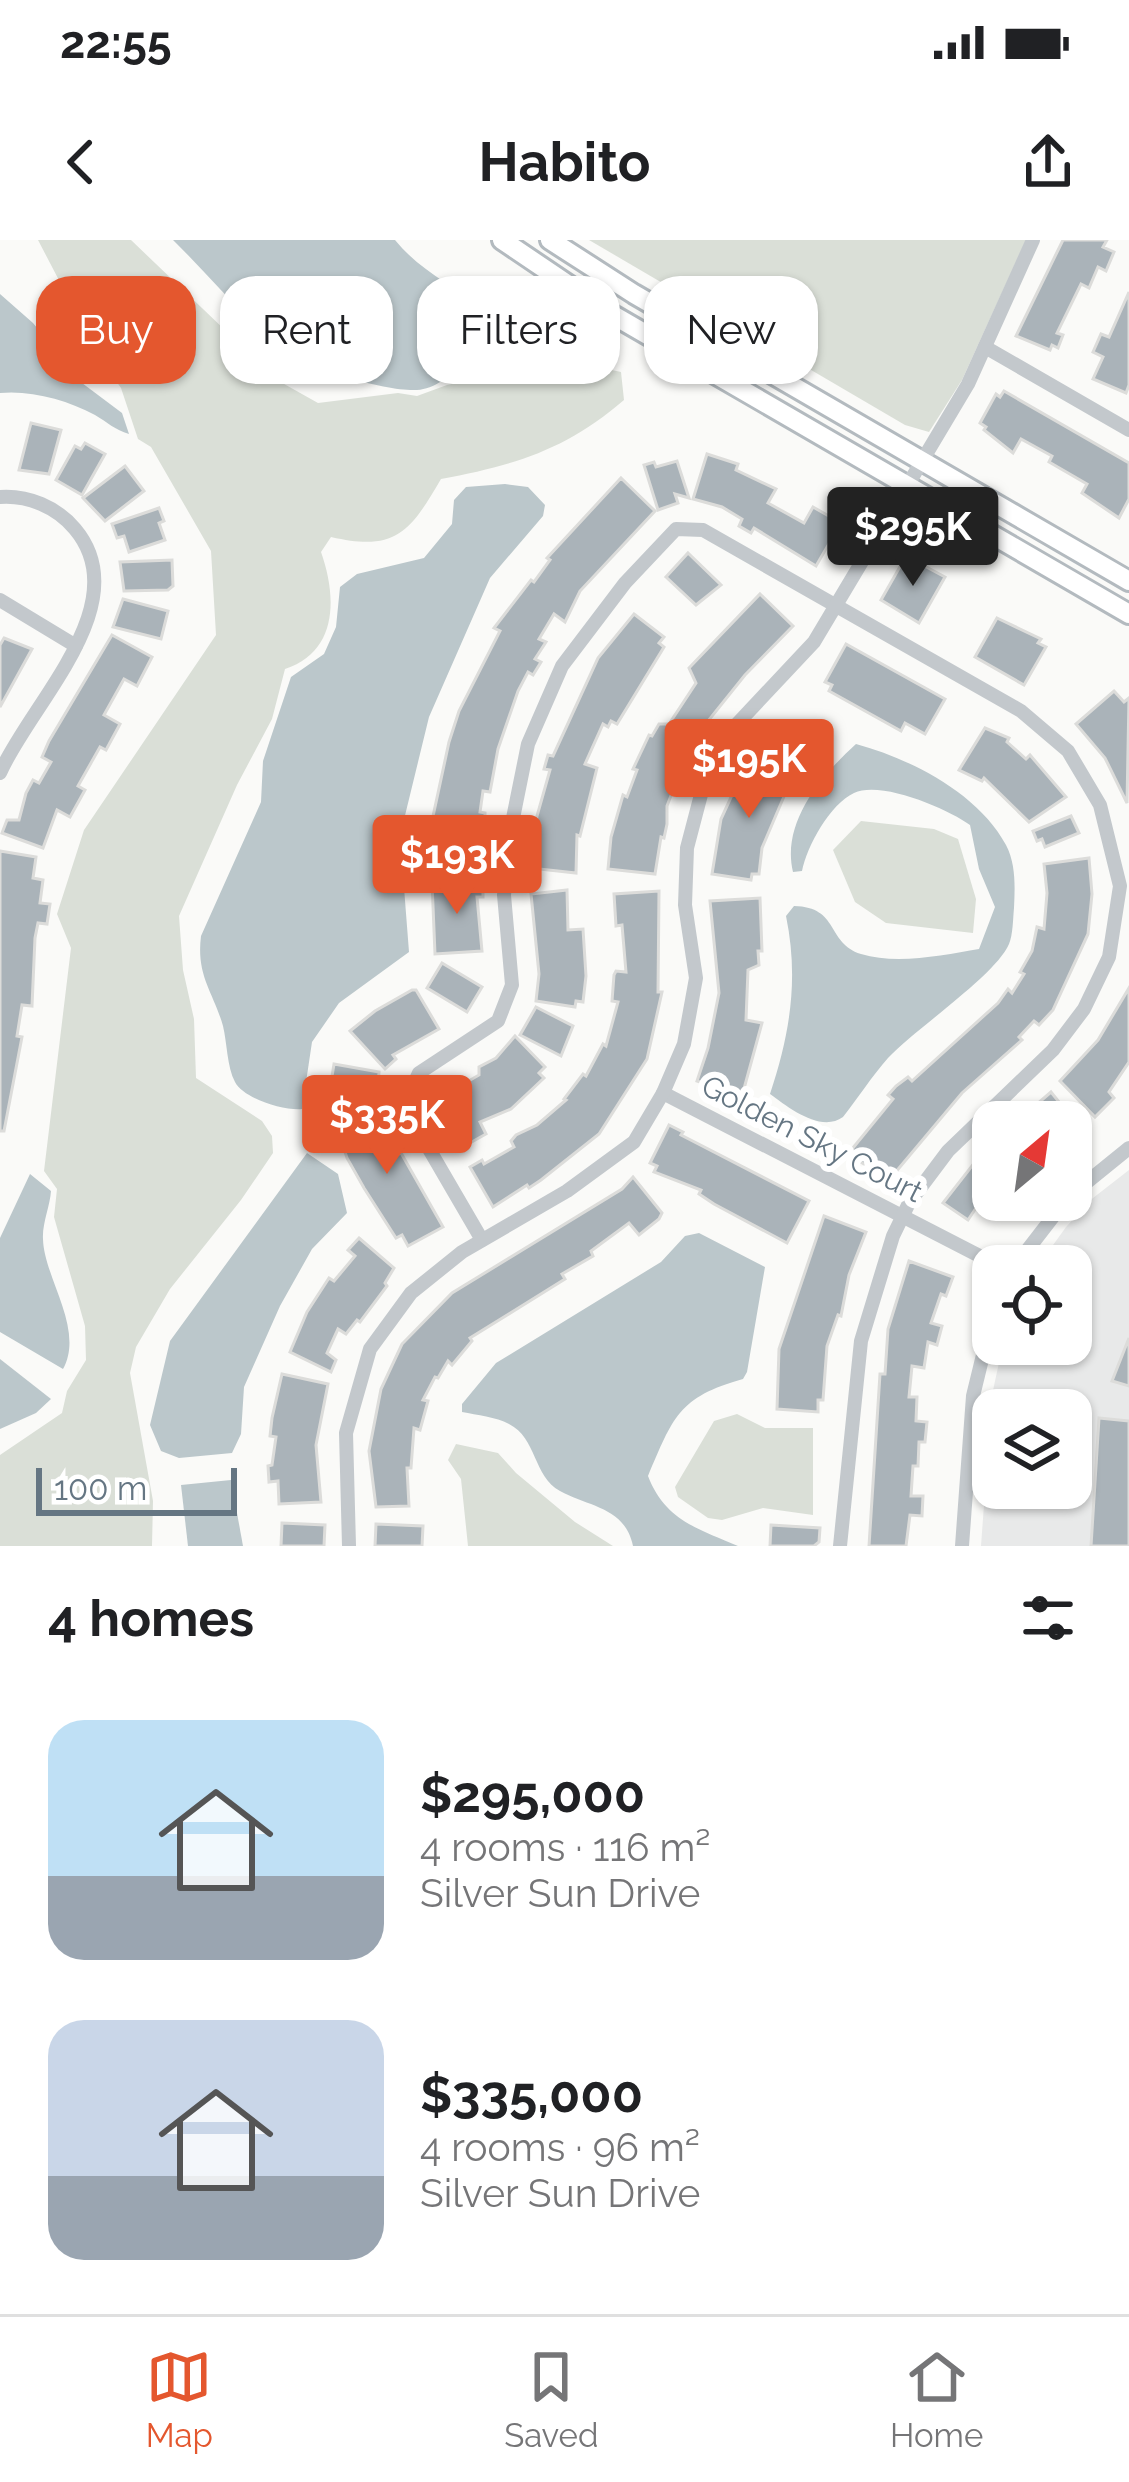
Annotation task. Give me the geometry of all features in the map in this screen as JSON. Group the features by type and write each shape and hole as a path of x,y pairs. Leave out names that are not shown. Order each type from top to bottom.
{"main road":[{"path":"502,240 613,315 1129,614"},
{"path":"550,240 634,294 1129,581"}],"street":[{"path":"349,1546 346,1433 370,1349 411,1293 482,1240 567,1191 634,1142 664,1093 684,1044 695,978 685,905 687,848 703,788 737,724 814,642 968,383 1034,240"},
{"path":"985,347 1129,430"},
{"path":"0,497 19,496 67,519 82,538 96,574 89,620 0,773"},
{"path":"482,1240 404,1106 418,1073 498,1021 512,986 504,895 510,833 528,744 562,666 625,583 676,529 703,530 1022,711 1068,751 1100,805 1120,886 1108,957 1084,1009 1053,1050 948,1151 892,1236 861,1341 840,1546"},
{"path":"0,600 76,646"},
{"name":"Golden Sky Court","path":"664,1093 972,1252"},
{"path":"1092,1178 1129,1148"},
{"path":"1031,1245 1050,1221"},
{"path":"962,1546 973,1396 981,1365"}],"shaded area":[{"path":"38,240 131,240 169,276 57,276"},
{"path":"173,240 395,240 437,276 417,276 417,384 436,384 404,390 375,384 393,384 393,276 220,276 220,289"},
{"path":"589,240 1026,240 962,380 929,432 905,425 818,374 818,276 650,276"},
{"path":"0,294 36,327 36,384 83,384 122,413 129,434 61,401 0,393"},
{"path":"196,302 220,325 220,384 284,384 318,403 398,393 417,396 451,384 620,384 620,372 624,400 581,431 538,453 441,479 420,513 399,534 371,542 331,537 321,552 331,604 324,636 302,661 285,669 272,719 179,916 183,970 194,1019 196,1078 262,1121 272,1136 273,1153 170,1289 136,1347 130,1373 153,1501 152,1546 0,1546 0,1455 62,1413 67,1391 86,1360 85,1326 54,1217 57,1189 44,1171 71,948 57,914 84,830 216,635 211,551 151,447 138,439 118,384 196,384"},
{"path":"466,487 528,487 545,505 543,516 490,578 429,717 400,836 409,952 339,1003 312,1042 302,1109 266,1103 247,1094 232,1076 200,950 201,936 261,802 263,761 291,677 324,654 336,627 340,587 357,574 424,558 452,524 454,500"},
{"path":"856,744 941,781 994,826 1012,860 1013,921 1009,944 988,971 888,1058 843,1117 825,1122 805,1117 770,1094 790,1006 792,962 786,916 794,906 809,908 826,919 850,949 905,959 979,949 995,907 979,869 970,825 931,804 880,790 854,793 836,806 814,838 802,871 793,872 793,835 807,801"},
{"path":"861,821 934,829 958,839 976,899 973,933 886,923 855,902 833,850"},
{"path":"307,1153 338,1174 347,1213 312,1249 280,1306 244,1387 241,1434 232,1453 179,1458 161,1451 150,1425 170,1341"},
{"path":"1129,1170 1129,1546 981,1546 984,1509 1092,1509 1092,1389 993,1389 998,1365 1092,1365 1092,1245 1053,1245 1072,1221 1092,1221 1092,1199"},
{"path":"30,1174 51,1191 43,1239 67,1321 68,1354 63,1369 0,1332 0,1238"},
{"path":"699,1233 765,1267 747,1372 743,1379 704,1394 680,1412 648,1476 673,1513 738,1546 633,1546 614,1516 551,1484 518,1430 462,1412 462,1404 496,1363 661,1262 685,1236"},
{"path":"0,1359 51,1399 36,1413 0,1429"},
{"path":"737,1414 765,1428 813,1428 813,1515 763,1508 722,1520 708,1518 678,1497 675,1487 714,1421"},
{"path":"456,1444 498,1453 575,1522 613,1546 468,1546 461,1479 448,1460"},
{"path":"231,1480 243,1546 188,1546 181,1485"}],"building":[{"path":"1063,240 1107,240 1103,247 1114,252 1106,271 1098,267 1089,288 1081,284 1057,333 1063,335 1058,348 1052,345 1050,350 1016,336"},
{"path":"1129,292 1126,393 1093,379 1103,357 1093,352 1101,334 1109,337"},
{"path":"1004,391 1129,463 1129,499 1119,518 1082,493 1087,484 1049,462 1052,456 1021,439 1013,453 984,430 980,423 996,394 1000,397"},
{"path":"31,423 61,430 49,474 19,470"},
{"path":"85,443 105,454 82,495 56,480 75,446 81,449"},
{"path":"707,454 738,464 736,470 776,489 768,503 804,523 813,507 841,523 816,566 754,528 751,533 739,526 742,519 722,507 693,499"},
{"path":"677,461 689,498 675,494 678,503 658,510 644,465"},
{"path":"125,466 144,491 105,521 83,498"},
{"path":"621,478 655,511 580,591 565,622 554,614 539,639 546,642 535,659 541,662 533,675 528,672 518,691 498,749 490,792 483,791 480,812 485,819 477,865 432,860 432,821 449,742 459,711 500,631 494,628 534,582 547,558"},
{"path":"159,508 165,540 129,552 124,536 117,538 112,524"},
{"path":"688,553 721,585 696,605 666,577"},
{"path":"906,556 945,577 919,623 881,600"},
{"path":"172,560 173,586 168,590 124,591 120,562"},
{"path":"760,594 793,626 704,726 680,787 675,785 667,806 655,874 608,869 623,795 627,797 637,770 633,769 649,735 659,724 669,724 696,683 689,668"},
{"path":"123,599 168,611 161,639 113,627"},
{"path":"634,614 664,637 659,643 664,647 617,724 603,724 585,764 597,768 577,835 576,873 530,868 550,770 544,769 548,755 553,756 598,658"},
{"path":"997,618 1041,639 1038,643 1046,647 1024,685 975,657"},
{"path":"112,635 152,657 137,686 124,679 104,715 120,724 106,750 100,747 78,786 85,790 70,817 57,810 43,848 2,833 7,820 19,820 33,780 39,783 51,762 42,757 49,741"},
{"path":"4,638 32,649 0,707 0,645"},
{"path":"846,644 945,699 925,734 905,723 901,731 829,691 832,685 825,682"},
{"path":"1114,691 1124,702 1129,698 1127,803 1105,758 1076,724"},
{"path":"985,728 1009,738 1007,742 1026,759 1030,755 1066,797 1029,822 984,778 959,770"},
{"path":"749,758 791,780 762,848 759,874 752,874 751,880 712,874 721,819"},
{"path":"1071,816 1079,833 1045,847 1042,839 1037,841 1033,831"},
{"path":"0,851 36,857 33,878 43,880 40,903 50,904 47,924 38,923 32,1006 22,1005 17,1036 22,1037 4,1131 0,1131"},
{"path":"1089,858 1088,934 1053,1010 1039,1025 1034,1021 1019,1037 1022,1040 962,1093 889,1180 848,1154 893,1099 888,1095 896,1086 908,1077 912,1081 1008,989 1012,993 1024,974 1020,972 1032,951 1037,927 1044,929 1044,864"},
{"path":"432,882 483,882 483,897 477,897 482,951 435,954"},
{"path":"567,890 568,930 583,929 586,976 583,1002 576,1001 575,1007 536,1001 539,974 531,894"},
{"path":"659,891 658,992 662,992 647,1059 599,1134 541,1180 493,1207 470,1167 514,1147 511,1141 516,1135 537,1125 586,1076 603,1044 606,1046 618,1002 612,1001 614,975 626,972 614,894"},
{"path":"760,898 762,951 758,951 759,965 748,970 746,1020 762,1023 742,1096 697,1081 719,993 710,901"},
{"path":"442,963 482,987 467,1012 427,988"},
{"path":"1129,988 1129,1062 1109,1092 1114,1098 1095,1117 1092,1101 1079,1101 1060,1081 1098,1040"},
{"path":"412,990 439,1029 393,1055 396,1059 385,1069 350,1031"},
{"path":"536,1007 573,1026 561,1056 520,1035"},
{"path":"515,1036 545,1067 539,1073 544,1078 511,1109 480,1122 486,1134 461,1148 433,1096 457,1081 460,1086 479,1075 479,1067 496,1058"},
{"path":"334,1064 379,1072 377,1102 329,1095"},
{"path":"376,1108 396,1155 401,1153 443,1227 408,1246 402,1235 396,1238 364,1188 335,1122"},
{"path":"669,1125 809,1201 787,1243 714,1204 699,1194 701,1190 654,1172 657,1166 650,1163"},
{"path":"972,1166 968,1220 943,1203"},
{"path":"633,1177 662,1213 659,1219 639,1235 629,1223 591,1251 593,1256 562,1274 565,1279 470,1338 452,1365 448,1361 435,1377 423,1400 428,1401 420,1430 414,1428 411,1468 407,1468 409,1506 376,1507 369,1451 381,1389 402,1344 452,1293 622,1189"},
{"path":"824,1216 866,1232 827,1346 818,1412 777,1409 779,1349"},
{"path":"359,1238 394,1268 387,1286 360,1322 346,1334 338,1329 327,1353 336,1360 331,1372 290,1352 307,1312 329,1278 334,1281 355,1256 348,1250"},
{"path":"909,1261 953,1277 931,1323 942,1326 937,1345 928,1342 924,1368 912,1366 909,1397 917,1397 916,1421 927,1422 925,1442 919,1442 918,1466 913,1466 911,1496 923,1496 922,1516 910,1515 906,1546 869,1546 880,1374 885,1374 888,1329"},
{"path":"1129,1338 1129,1386 1112,1381"},
{"path":"282,1374 328,1384 316,1445 321,1502 279,1504 278,1481 269,1482 276,1437 270,1436 272,1418"},
{"path":"1099,1418 1129,1421 1129,1546 1091,1546"},
{"path":"282,1523 325,1525 324,1546 281,1546"},
{"path":"376,1524 423,1526 422,1546 375,1546"},
{"path":"771,1525 820,1528 819,1542 770,1546"}]}
